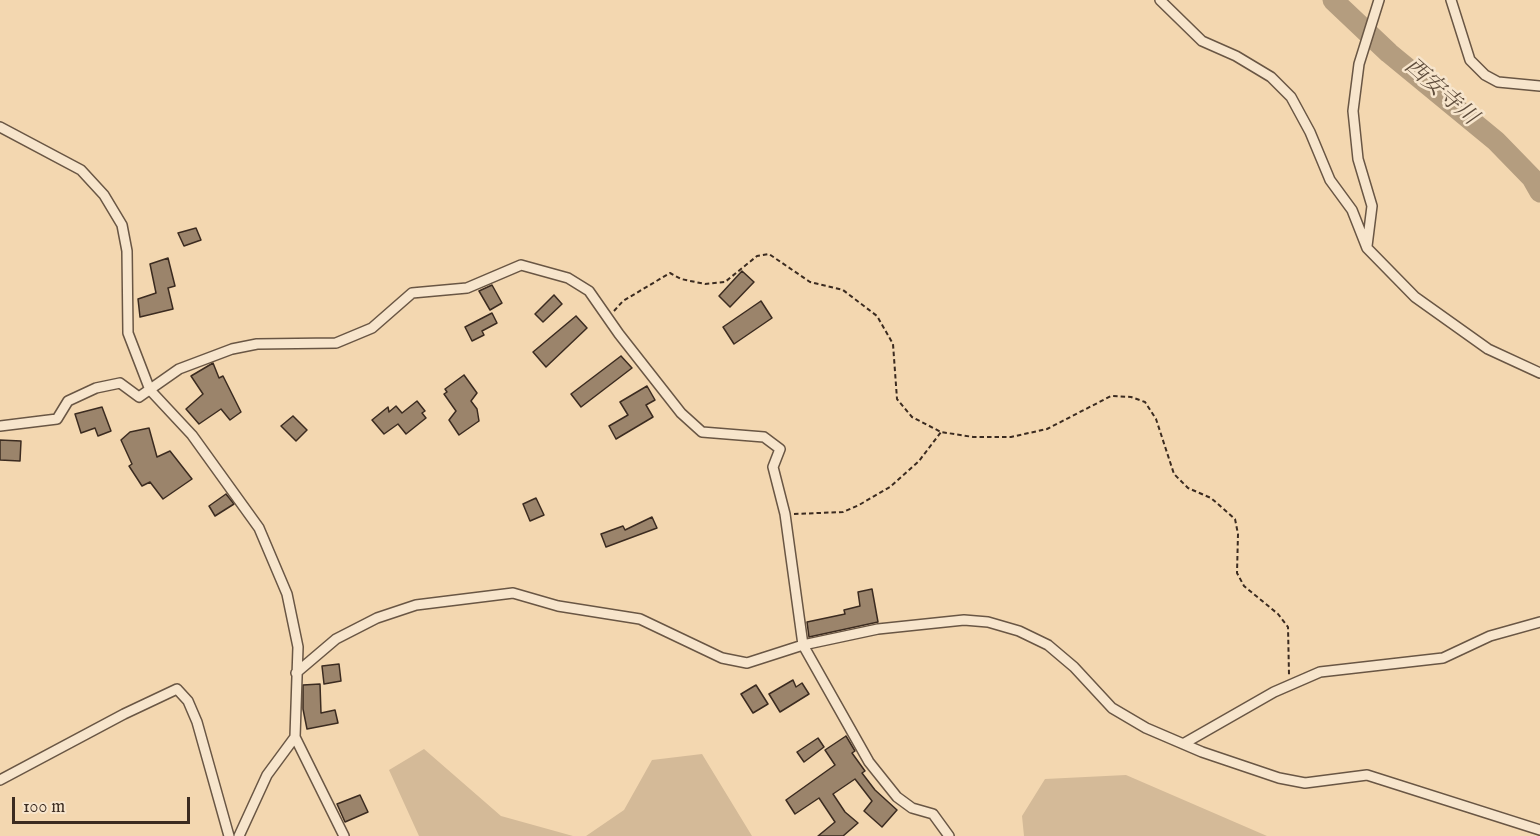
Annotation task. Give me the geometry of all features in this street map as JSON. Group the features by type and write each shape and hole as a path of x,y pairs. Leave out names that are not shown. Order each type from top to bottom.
{"street":[{"path":"1160,0 1202,41 1236,56 1271,77 1291,97 1310,132 1330,180 1352,210 1367,248 1415,297 1488,349 1540,373"},
{"path":"1367,248 1372,206 1358,159 1353,111 1359,64 1379,0"},
{"path":"1451,0 1470,60 1485,75 1498,81 1540,86"},
{"path":"0,127 81,170 104,195 122,225 127,251 128,333 150,390 192,435 260,528 287,594 298,647 295,737 344,836"},
{"path":"0,426 57,419 68,401 96,388 120,383 139,397 179,369 232,349 258,344 336,343 372,328 412,293 468,288 504,270 521,265 568,278 589,291 681,413 702,432 764,437 780,449 772,467 785,514 803,645 869,762 897,797 912,808 933,814 949,836"},
{"path":"296,674 336,639 377,618 426,603 513,593 558,606 640,619 722,658 747,663 803,645 878,628 964,620 988,622 1019,631 1048,645 1074,667 1112,708 1183,744 1280,778 1305,783 1367,776 1540,830"},
{"path":"1183,744 1288,686 1320,672 1443,658 1490,636 1540,622"},
{"path":"0,780 124,714 177,689 188,701 196,722 229,836"},
{"path":"239,836 267,775 295,737"}],"path":[{"path":"608,318 623,300 670,273 681,279 705,284 725,282 757,256 769,254 810,282 843,290 877,316 893,344 897,399 912,417 941,432 973,437 1011,437 1047,429 1111,396 1131,397 1145,402 1156,419 1174,474 1188,488 1211,498 1235,519 1238,534 1237,573 1244,586 1278,614 1288,627 1288,686"},
{"path":"785,514 843,512 859,505 890,487 919,461 941,432"}],"shaded area":[{"path":"424,749 501,816 573,836 419,836 389,770"},
{"path":"702,754 752,836 586,836 624,810 652,760"},
{"path":"1126,775 1267,836 1024,836 1022,816 1045,779"}],"building":[{"path":"196,228 201,240 184,246 178,233"},
{"path":"168,258 175,286 168,288 173,309 140,317 138,299 156,293 150,264"},
{"path":"742,271 754,282 730,307 719,296"},
{"path":"492,285 502,303 490,310 479,291"},
{"path":"554,295 562,304 543,322 535,314"},
{"path":"761,301 772,318 734,344 723,327"},
{"path":"492,313 497,323 482,331 484,335 472,341 465,327"},
{"path":"576,316 587,328 546,367 533,352"},
{"path":"621,356 632,368 581,407 571,394"},
{"path":"213,363 219,378 223,376 241,412 230,420 221,409 199,424 186,409 203,394 191,376"},
{"path":"464,375 477,393 471,401 477,409 479,421 459,435 449,420 456,411 444,394 447,392 445,389"},
{"path":"647,386 655,400 646,405 653,417 616,439 609,426 628,415 620,402"},
{"path":"417,401 425,411 422,413 426,418 406,434 398,424 384,434 372,420 388,407 389,412 396,406 402,413"},
{"path":"102,407 111,431 98,436 95,428 81,433 75,414"},
{"path":"293,416 307,430 296,441 281,426"},
{"path":"149,428 157,457 170,451 192,479 163,499 150,482 142,486 129,466 132,464 121,440 130,432"},
{"path":"0,440 21,441 20,461 0,460"},
{"path":"226,494 234,504 215,516 209,506"},
{"path":"536,498 544,515 530,521 523,504"},
{"path":"652,517 657,528 606,547 601,534 623,526 625,530"},
{"path":"872,589 878,622 809,637 807,622 845,614 844,610 860,606 858,592"},
{"path":"339,664 341,681 324,684 322,666"},
{"path":"793,680 796,687 802,683 809,694 780,712 769,694"},
{"path":"320,684 321,713 335,710 338,723 307,729 303,709 303,685"},
{"path":"756,685 768,704 753,713 741,694"},
{"path":"846,736 855,751 852,753 865,771 862,773 875,790 897,810 882,827 864,811 872,801 855,779 833,794 845,812 858,823 843,836 818,836 835,822 819,798 795,814 786,800 835,765 825,750"},
{"path":"818,738 824,747 804,762 797,752"},
{"path":"360,795 368,812 345,822 337,804"}],"waterway":[{"name":"西安寺川","path":"1333,0 1389,53 1496,141 1532,178 1540,192"}]}
